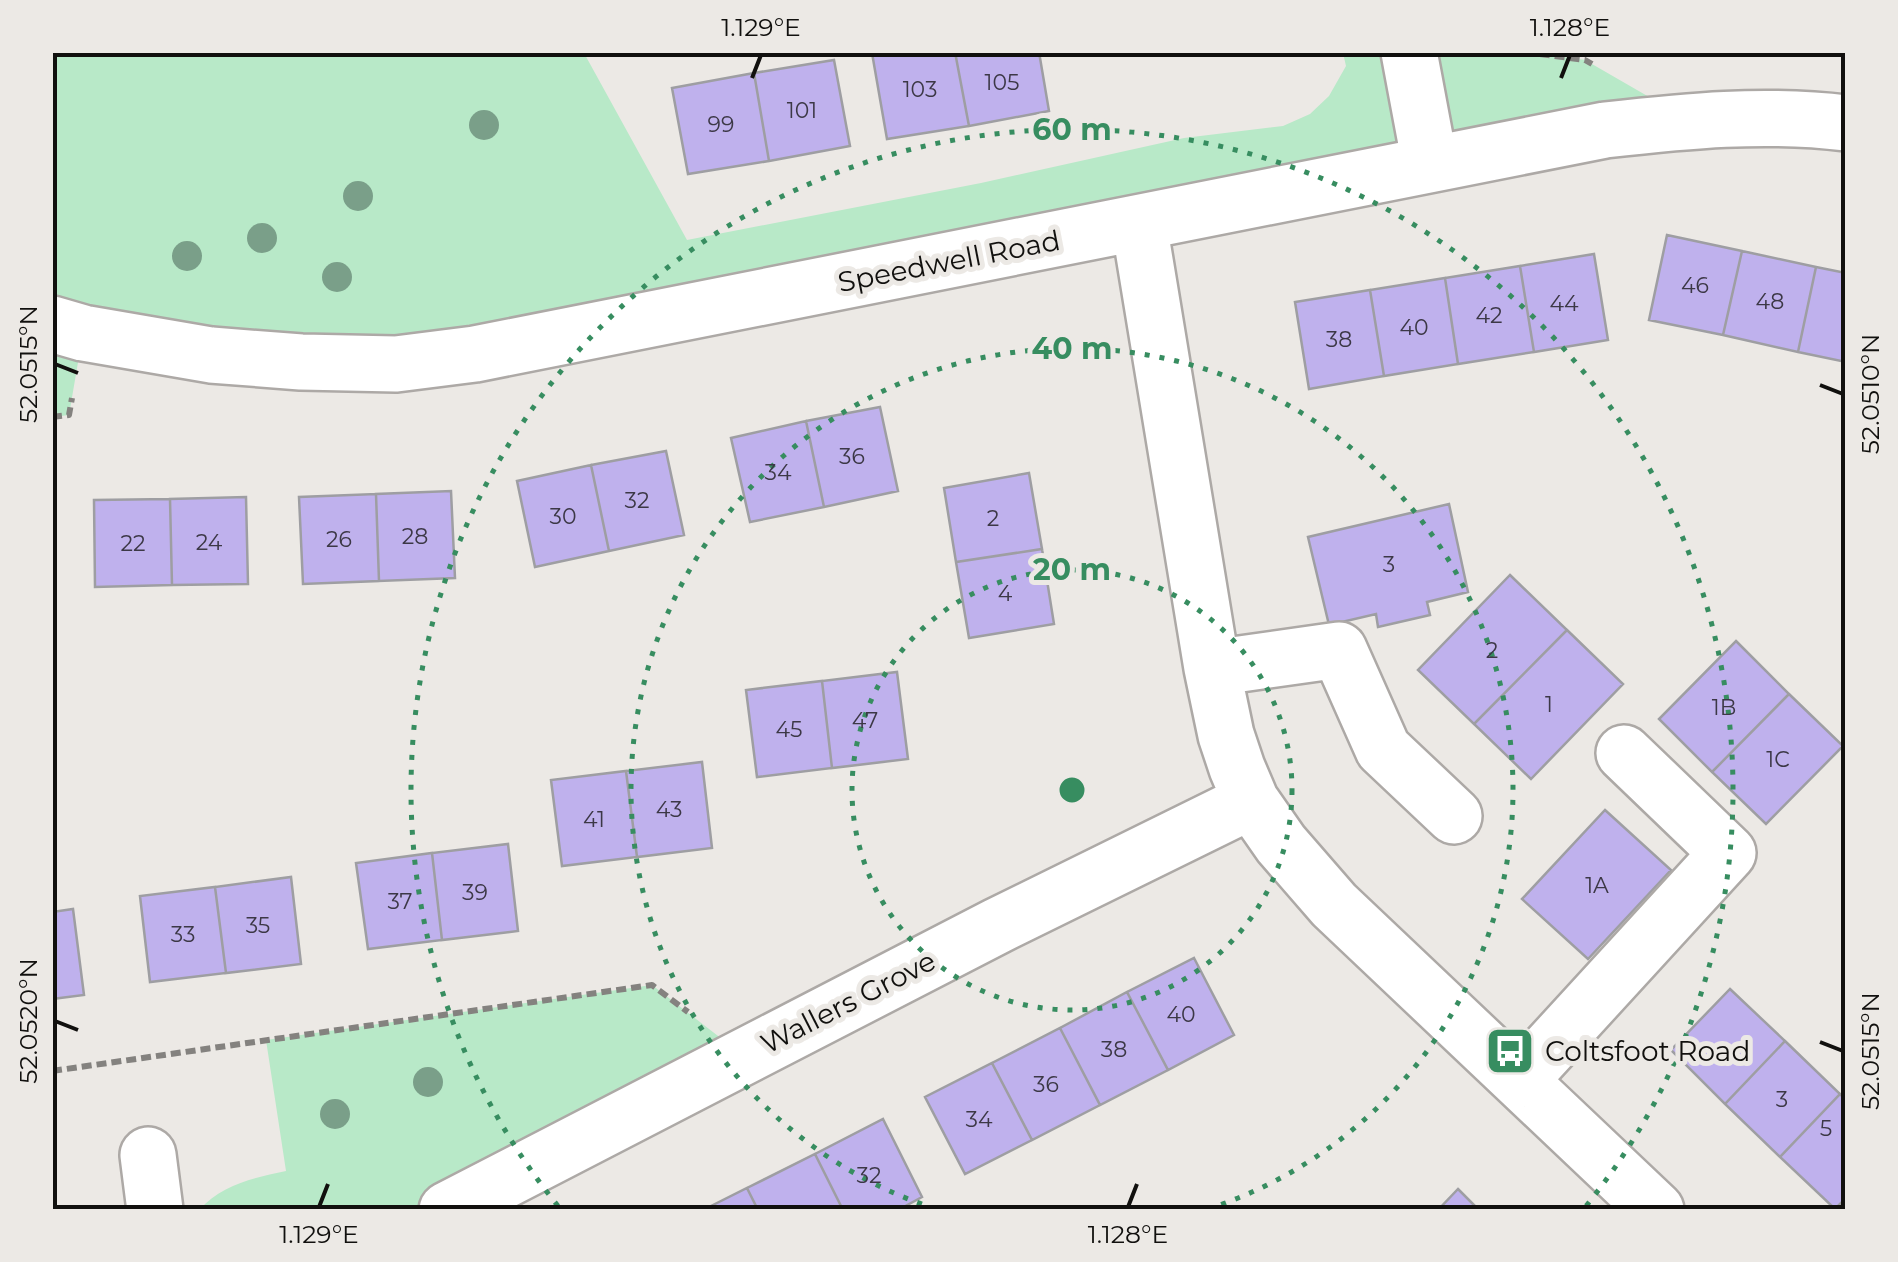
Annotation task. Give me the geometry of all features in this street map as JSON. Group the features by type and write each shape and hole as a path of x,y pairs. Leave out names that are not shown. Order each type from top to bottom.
{"street":[{"path":"1409,52 1430,164"},
{"name":"Speedwell Road","path":"52,324 211,355 396,364 475,354 1605,130 1689,120 1799,118 1846,123"},
{"path":"1139,224 1212,668 1226,735 1251,801 1281,844 1334,905 1656,1210"},
{"path":"1212,668 1339,650 1383,750 1454,816"},
{"path":"1521,1079 1728,853 1624,752"},
{"name":"Wallers Grove","path":"447,1210 997,926 1251,801"},
{"path":"148,1155 154,1210"}],"path":[{"path":"52,1071 652,985 744,1056"}],"green space":[{"path":"1525,52 1585,60 1689,120 475,354 83,333 69,415 53,417 52,53 584,53 687,240 981,183 1184,138 1283,126 1310,114 1329,96 1346,66 1343,53"},
{"path":"652,985 744,1056 447,1209 199,1210 228,1188 286,1171 266,1040"}],"building":[{"path":"955,52 969,126 887,139 872,53"},
{"path":"955,52 1039,52 1049,111 969,126"},
{"path":"834,60 850,146 769,161 754,73"},
{"path":"754,73 769,161 688,174 672,88"},
{"path":"1667,235 1742,251 1723,335 1649,320"},
{"path":"1742,251 1816,267 1798,352 1723,335"},
{"path":"1594,254 1608,340 1534,352 1520,266"},
{"path":"1520,266 1534,352 1458,364 1445,278"},
{"path":"1816,267 1846,273 1846,362 1798,352"},
{"path":"1445,278 1458,364 1384,376 1370,290"},
{"path":"1370,290 1384,376 1309,389 1295,302"},
{"path":"880,407 898,491 824,507 806,421"},
{"path":"806,421 824,507 750,522 731,438"},
{"path":"666,451 684,535 609,551 591,465"},
{"path":"591,465 609,551 535,567 517,481"},
{"path":"1029,473 1042,549 956,562 944,488"},
{"path":"451,491 455,578 379,581 376,494"},
{"path":"376,494 379,581 303,584 299,497"},
{"path":"246,497 248,584 172,585 170,499"},
{"path":"170,499 172,585 95,587 94,500"},
{"path":"1449,504 1468,592 1427,602 1430,615 1378,627 1376,614 1329,625 1308,537"},
{"path":"1042,549 1054,624 969,638 956,562"},
{"path":"1510,575 1567,630 1474,724 1418,670"},
{"path":"1567,630 1623,684 1531,779 1474,724"},
{"path":"1736,641 1789,694 1712,772 1659,719"},
{"path":"897,672 908,759 832,768 822,681"},
{"path":"822,681 832,768 757,777 746,690"},
{"path":"1789,694 1843,746 1766,824 1712,772"},
{"path":"702,762 712,848 637,857 626,771"},
{"path":"626,771 637,857 562,866 551,780"},
{"path":"1605,810 1671,870 1588,959 1522,899"},
{"path":"508,844 518,931 442,940 432,853"},
{"path":"432,853 442,940 368,949 356,863"},
{"path":"291,877 301,964 226,973 215,887"},
{"path":"215,887 226,973 150,982 140,896"},
{"path":"73,909 84,995 52,999 52,912"},
{"path":"1194,958 1234,1035 1168,1070 1127,992"},
{"path":"1730,989 1785,1041 1725,1104 1671,1050"},
{"path":"1127,992 1168,1070 1100,1105 1060,1028"},
{"path":"1060,1028 1100,1105 1032,1140 992,1063"},
{"path":"1785,1041 1840,1094 1780,1157 1725,1104"},
{"path":"992,1063 1032,1140 965,1174 925,1097"},
{"path":"1840,1094 1846,1100 1846,1198 1835,1209 1780,1157"},
{"path":"883,1119 922,1197 898,1210 843,1210 815,1154"},
{"path":"815,1154 843,1210 758,1210 747,1188"},
{"path":"747,1188 758,1210 703,1210"},
{"path":"1458,1189 1479,1210 1438,1210"}],"place":[{"name":"Coltsfoot Road","path":"1510,1051"}]}
